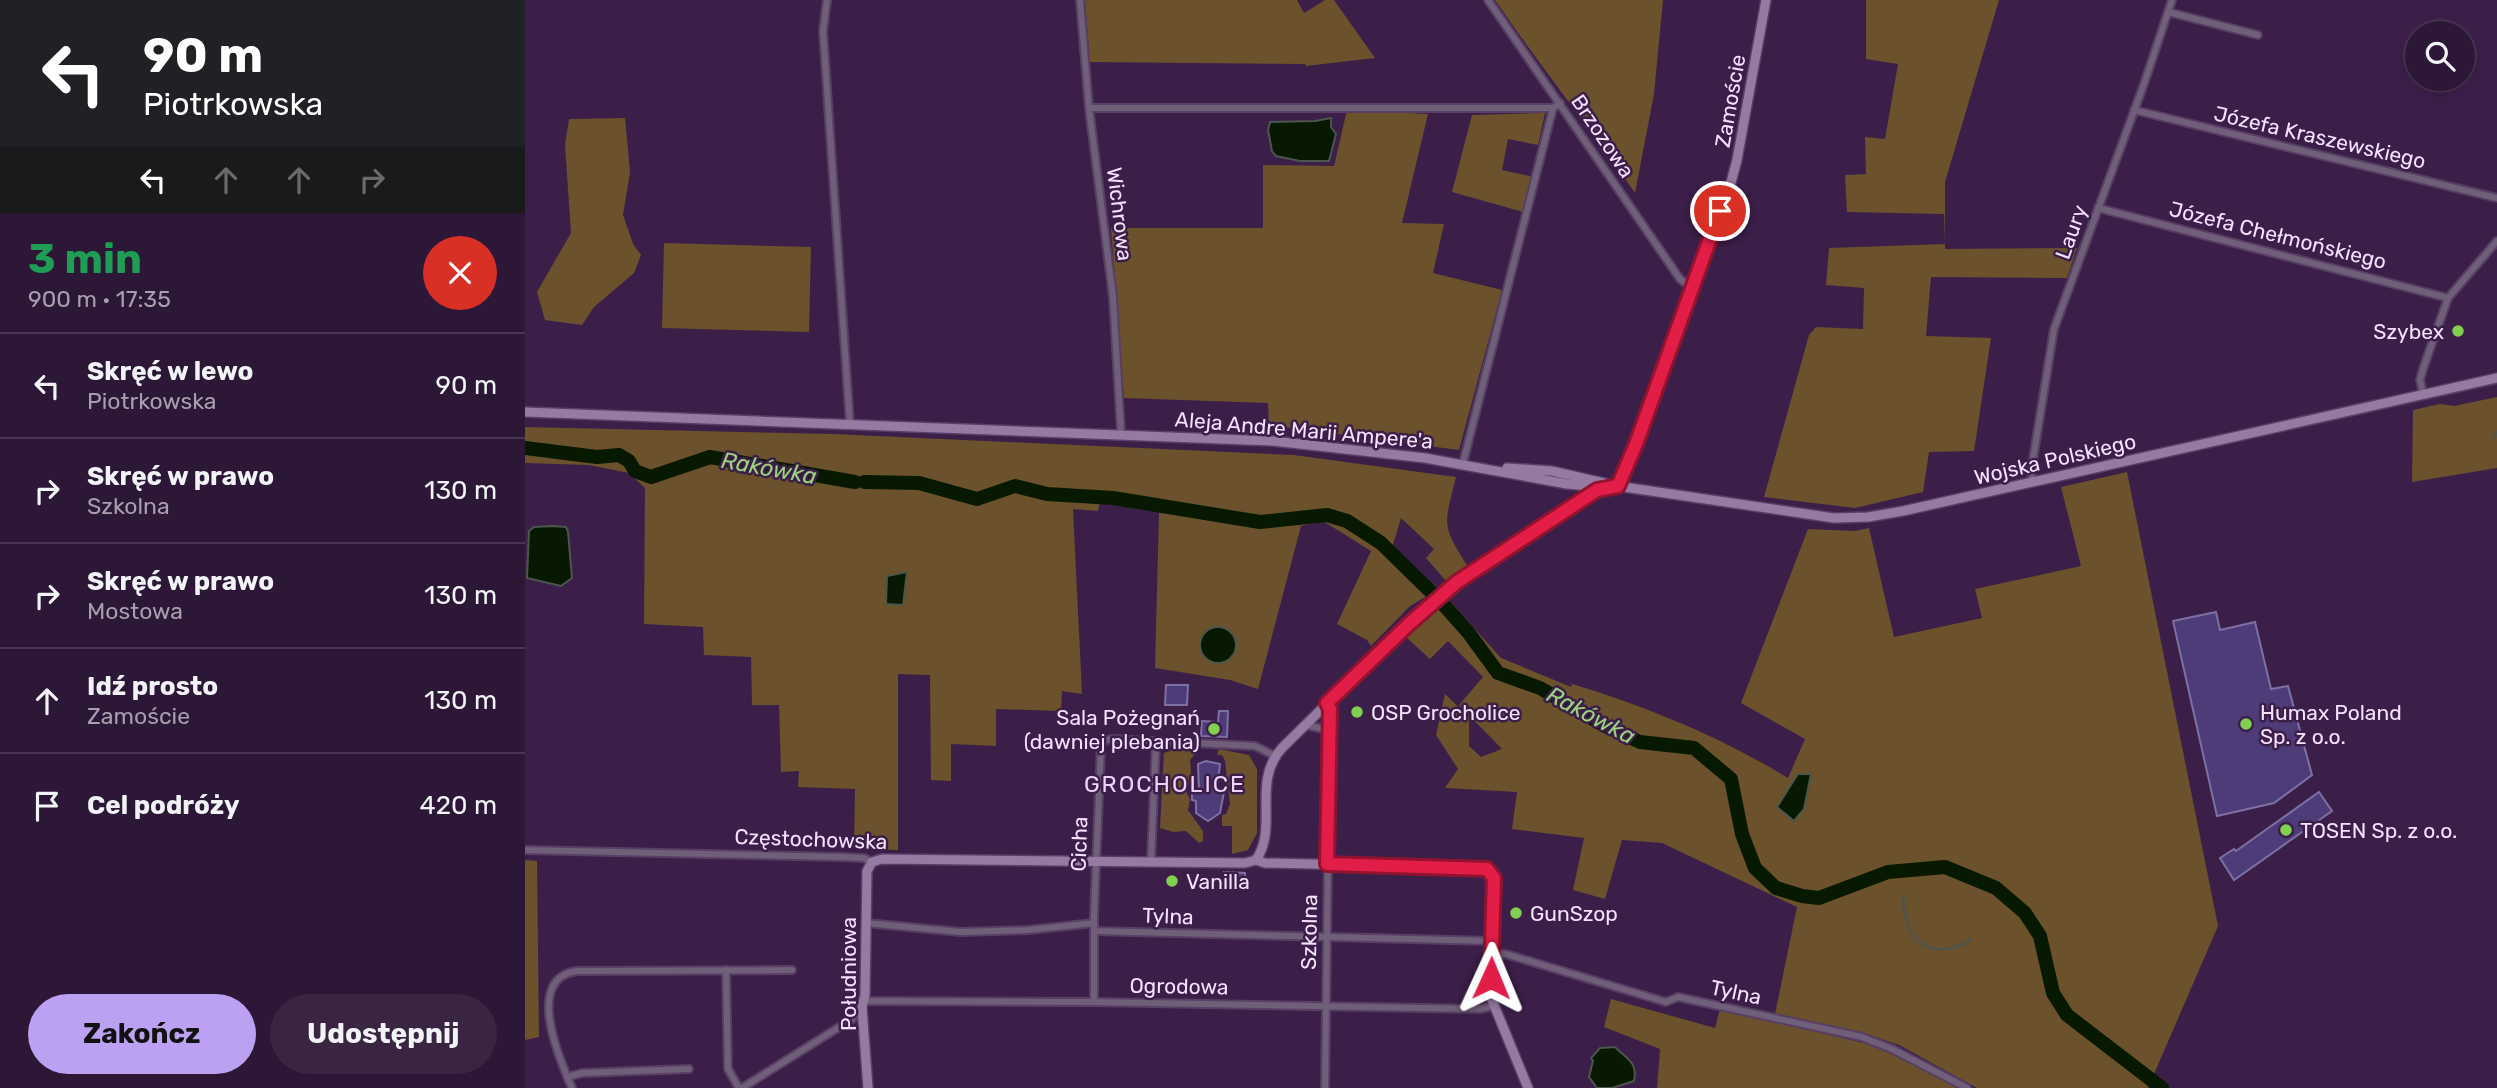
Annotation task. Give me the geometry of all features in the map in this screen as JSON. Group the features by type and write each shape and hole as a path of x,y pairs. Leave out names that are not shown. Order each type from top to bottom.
{"street":[{"path":"827,0 823,31 850,424"},
{"name":"Wichrowa","path":"1080,0 1089,108 1113,297 1121,433"},
{"name":"Brzozowa","path":"1488,0 1680,279 1692,288"},
{"name":"Zamoście","path":"1618,486 1636,444 1737,160 1766,0"},
{"name":"Laury","path":"2033,482 2031,472 2049,345 2172,0"},
{"path":"2168,12 2258,35"},
{"path":"1089,108 1553,108 1560,103"},
{"path":"1463,463 1553,108"},
{"name":"Józefa Kraszewskiego","path":"2134,110 2497,198"},
{"name":"Józefa Chełmońskiego","path":"2098,208 2448,298"},
{"path":"2423,393 2420,380 2448,298 2497,241"},
{"name":"Wojska Polskiego","path":"1618,486 1853,519 1903,511 2497,377"},
{"name":"Aleja Andre Marii Ampere'a","path":"525,412 1121,433 1273,441 1463,463 1573,485 1618,486"},
{"name":"Aleja Andre Marii Ampere'a","path":"1485,467 1552,471 1618,486"},
{"path":"1573,485 1579,494 1577,503"},
{"path":"1256,860 1264,838 1266,777 1275,756 1305,725 1429,605 1470,572 1597,490 1618,486"},
{"name":"Szkolna","path":"1325,1088 1330,709 1327,703"},
{"path":"1305,725 1324,729 1329,735"},
{"name":"Cicha","path":"1094,1002 1094,923 1101,746 1106,740 1114,739 1156,742"},
{"path":"1151,861 1156,742 1255,746 1275,756"},
{"name":"Częstochowska","path":"525,850 851,858 872,862 880,859 1245,863 1256,860 1265,863 1487,869 1494,878 1492,941"},
{"name":"Południowa","path":"868,1088 863,1004 867,871 872,862"},
{"path":"866,923 961,932 1028,930 1094,923"},
{"name":"Tylna","path":"1094,931 1492,941"},
{"path":"1492,941 1493,1006 1528,1088"},
{"name":"Tylna","path":"1492,952 1509,954 1666,1002 1678,998 1862,1037 1892,1049 1967,1088"},
{"path":"726,970 728,1069 741,1088 852,1019 863,1004"},
{"path":"572,1088 548,1031 547,997 552,980 559,975 577,971 792,970"},
{"name":"Ogrodowa","path":"863,1004 1094,1002 1479,1009 1493,1006"},
{"path":"567,1077 582,1073 689,1069"}],"shaded area":[{"path":"1085,0 1297,0 1304,13 1325,0 1334,0 1375,58 1306,66 1090,62"},
{"path":"1495,0 1663,0 1654,94 1635,193 1530,49"},
{"path":"1866,0 1999,0 1945,182 1945,244 1944,214 1847,212 1845,175 1866,174 1865,137 1885,139 1898,64 1866,59"},
{"path":"1347,110 1428,114 1402,223 1444,224 1433,273 1502,290 1459,450 1269,425 1268,403 1124,398 1111,228 1263,228 1263,165 1334,166"},
{"path":"1545,113 1538,145 1508,139 1502,170 1534,177 1523,212 1452,192 1472,115"},
{"path":"625,118 630,172 623,215 633,244 641,255 634,273 594,307 582,325 545,320 537,292 571,233 565,145 569,119"},
{"path":"1331,118 1331,127 1336,134 1329,161 1300,161 1276,156 1272,151 1268,130 1270,122"},
{"path":"664,243 811,247 809,332 662,328"},
{"path":"1945,244 1945,249 2077,248 2067,278 1931,277 1926,336 1991,338 1974,451 1929,452 1923,492 1855,508 1764,497 1809,335 1816,327 1863,329 1864,288 1826,285 1829,248"},
{"path":"2497,397 2497,468 2412,482 2413,410 2440,404 2454,406"},
{"path":"525,427 833,434 1294,455 1456,477 1447,523 1452,540 1467,565 1446,581 1426,558 1434,549 1401,518 1389,558 1427,596 1410,606 1371,646 1367,640 1337,624 1371,551 1323,521 1301,526 1258,689 1230,680 1155,668 1159,512 1100,503 1098,511 1073,509 1082,694 1062,691 1061,711 996,709 996,746 951,744 951,781 931,780 930,675 898,674 898,850 854,849 855,789 798,787 799,771 781,772 779,705 752,705 751,657 704,655 703,627 644,624 645,488 629,473 589,465 525,463"},
{"path":"2127,472 2218,926 2148,1088 1977,1088 1899,1045 1867,1034 1775,1014 1797,907 1662,843 1622,840 1605,899 1573,890 1584,838 1512,829 1517,792 1445,788 1458,769 1436,735 1445,694 1469,717 1469,746 1481,757 1502,749 1459,705 1483,677 1448,641 1430,659 1406,637 1447,598 1501,658 1571,687 1572,684 1600,693 1683,724 1737,749 1788,778 1805,739 1741,703 1808,529 1855,531 1869,528 1894,637 1982,618 1975,589 2081,566 2061,487"},
{"path":"534,527 566,527 568,532 572,578 561,586 527,578 529,531"},
{"path":"907,572 903,605 886,604 887,576"},
{"path":"1218,627 1231,632 1236,645 1231,658 1218,663 1205,658 1200,645 1205,632"},
{"path":"1181,747 1199,749 1190,760 1192,782 1187,792 1190,799 1188,810 1203,831 1203,841 1199,843 1186,831 1173,832 1160,828 1164,753"},
{"path":"1219,749 1249,755 1257,769 1257,833 1248,850 1232,854 1232,826 1222,826 1222,815 1226,814 1230,804 1225,761 1222,755 1217,755"},
{"path":"1798,774 1811,774 1804,809 1794,821 1777,807"},
{"path":"525,860 537,861 539,1037 525,1040"},
{"path":"1611,999 1715,1028 1720,1009 1872,1045 1960,1088 1657,1088 1660,1049 1604,1027"},
{"path":"1615,1047 1633,1065 1634,1081 1612,1088 1597,1088 1589,1077 1593,1061 1591,1058 1600,1048"}],"building":[{"name":"Humax Poland Sp. z o.o.","path":"2216,612 2220,630 2255,622 2271,689 2288,686 2312,775 2274,803 2217,816 2173,621"},
{"path":"1166,685 1188,685 1187,705 1165,705"},
{"name":"Sala Pożegnań (dawniej plebania)","path":"1219,711 1228,711 1227,737 1201,736 1202,721 1218,722"},
{"path":"1206,761 1220,764 1217,791 1224,792 1220,813 1208,821 1196,813 1196,801 1192,800 1192,791 1199,791 1198,764"},
{"name":"TOSEN Sp. z o.o.","path":"2319,792 2332,811 2234,880 2220,858 2234,849 2236,851"},
{"path":"1224,872 1245,873 1245,885 1224,885"}],"waterway":[{"path":"2495,437 2497,432"},
{"name":"Rakówka","path":"525,448 597,457 619,455 629,461 635,471 651,477 710,457 855,482"},
{"name":"Rakówka","path":"864,482 919,483 977,499 1015,486 1047,494 1113,498 1260,522 1327,515 1347,521 1381,543 1433,594"},
{"name":"Rakówka","path":"1442,603 1468,632 1498,673 1540,688 1605,726 1640,742 1694,748 1731,779 1742,834 1755,868 1776,888 1819,898 1888,872 1945,867 1996,888 2025,913 2040,936 2053,993 2067,1015 2162,1088"},
{"path":"1904,895 1909,929 1922,944 1942,949 1962,945 1970,940"}],"place":[{"name":"Szybex","path":"2458,331"},
{"name":"OSP Grocholice","path":"1357,712"},
{"name":"Humax Poland Sp. z o.o.","path":"2246,724"},
{"name":"Sala Pożegnań (dawniej plebania)","path":"1214,729"},
{"name":"TOSEN Sp. z o.o.","path":"2286,830"},
{"name":"Vanilla","path":"1172,881"},
{"name":"GunSzop","path":"1516,913"}],"district":[{"name":"GROCHOLICE","path":"1165,784"}],"route":[{"path":"1491,978 1494,878 1487,869 1327,864 1330,709 1327,703 1429,605 1470,572 1597,490 1618,486 1636,444 1720,211"}]}
